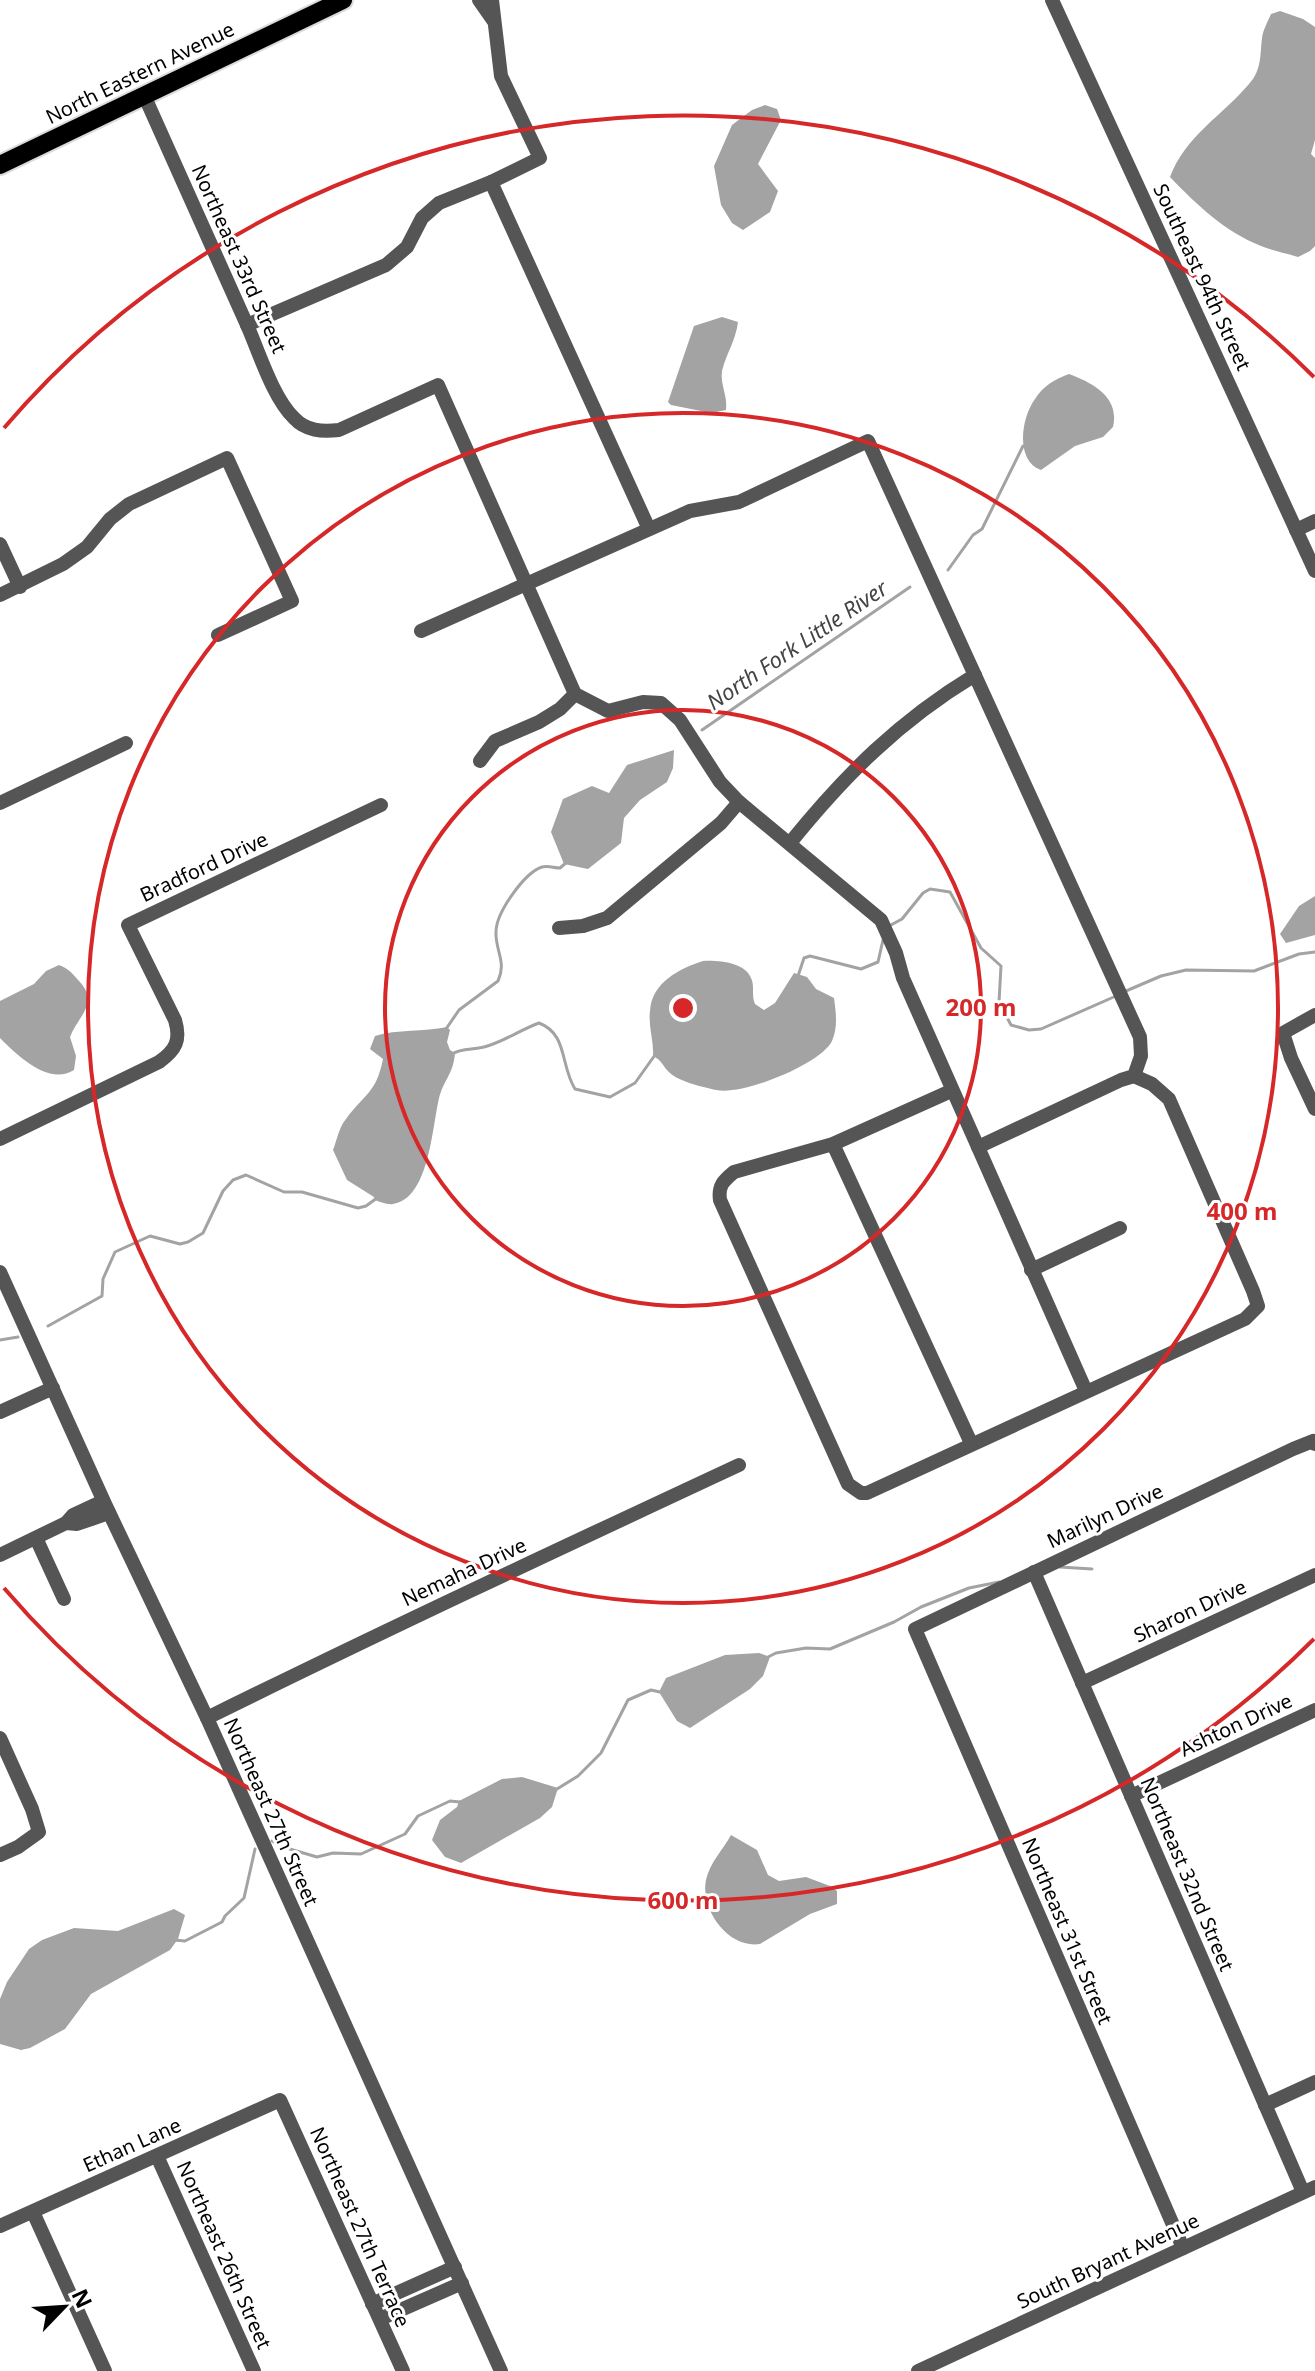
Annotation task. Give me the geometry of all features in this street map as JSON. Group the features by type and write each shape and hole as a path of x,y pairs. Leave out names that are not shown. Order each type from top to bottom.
{"main road":[{"name":"North Eastern Avenue","path":"0,165 343,0"}],"street":[{"path":"479,0 493,20"},
{"path":"247,325 386,265 407,247 422,218 439,203 540,158 501,76 492,0"},
{"name":"Southeast 94th Street","path":"1052,0 1315,571"},
{"name":"Northeast 33rd Street","path":"144,95 283,406 295,420 311,429 324,432 339,430 438,385 527,585"},
{"path":"491,182 649,529"},
{"path":"421,631 690,511 739,502 868,441 1140,1037 1141,1056 1134,1076"},
{"path":"0,595 46,574 79,554 110,519 129,504 227,458 292,601 218,635"},
{"path":"1296,530 1315,521"},
{"path":"0,544 20,587"},
{"path":"527,585 575,694 608,711 643,702 661,703 680,720 720,782 739,802 881,920 951,1091 1086,1391"},
{"path":"790,843 835,788 888,737 947,692 975,675"},
{"path":"480,761 495,741 539,722 560,709 575,694"},
{"path":"0,803 126,743"},
{"path":"559,928 583,926 607,918 721,823 739,802"},
{"name":"Bradford Drive","path":"0,1139 159,1062 176,1047 178,1035 175,1020 128,925 381,805"},
{"path":"1315,1015 1283,1033 1315,1109"},
{"path":"951,1091 833,1144 734,1172 722,1182 719,1191 720,1200 848,1484 861,1493 867,1493 1245,1319 1258,1306 1169,1099 1152,1084 1134,1076 1121,1080 978,1147"},
{"path":"833,1144 971,1443"},
{"path":"1031,1270 1120,1228"},
{"name":"Northeast 27th Street","path":"0,1272 106,1507 207,1718 501,2371"},
{"path":"0,1412 53,1388"},
{"name":"Marilyn Drive","path":"915,1629 1314,1442"},
{"name":"Nemaha Drive","path":"207,1718 288,1676 618,1519 739,1465"},
{"path":"0,1555 66,1523 73,1515 106,1507"},
{"path":"36,1538 64,1599"},
{"name":"Northeast 32nd Street","path":"1034,1572 1265,2105 1309,2189"},
{"name":"Sharon Drive","path":"1082,1683 1315,1575"},
{"name":"Northeast 31st Street","path":"915,1629 1183,2248"},
{"name":"Ashton Drive","path":"1131,1796 1315,1710"},
{"path":"0,1738 39,1832 0,1855"},
{"path":"1265,2105 1315,2082"},
{"name":"Ethan Lane","path":"0,2226 280,2100"},
{"name":"Northeast 27th Terrace","path":"280,2100 403,2371"},
{"name":"Northeast 26th Street","path":"157,2156 254,2371"},
{"name":"South Bryant Avenue","path":"918,2371 1309,2189"},
{"path":"33,2212 105,2371"},
{"path":"372,2304 455,2267"},
{"path":"380,2319 462,2283"}],"shaded area":[{"path":"1280,11 1315,27 1315,140 1311,154 1315,158 1315,246 1298,257 1266,248 1235,233 1201,208 1170,177 1194,138 1253,79 1260,62 1264,29 1271,14"},
{"path":"765,105 777,109 781,120 758,164 778,191 770,212 743,230 732,223 721,205 714,166 732,125 752,110"},
{"path":"722,317 738,322 722,371 726,410 711,413 671,405 668,402 694,326"},
{"path":"1069,374 1095,387 1108,399 1114,416 1113,427 1103,437 1075,446 1041,470 1027,458 1024,449 1026,417 1042,390"},
{"path":"674,750 673,768 667,782 640,800 624,818 621,843 588,869 564,864 551,832 563,799 592,786 609,793 627,765"},
{"path":"1315,896 1315,935 1286,943 1280,934 1299,906"},
{"path":"703,961 723,962 743,968 752,981 755,1004 764,1010 775,1003 794,973 807,977 816,989 834,998 836,1025 832,1041 825,1050 797,1068 744,1088 716,1090 674,1076 653,1056 652,1001 668,978"},
{"path":"59,965 70,972 88,996 85,1009 70,1037 76,1056 74,1070 54,1074 34,1066 0,1038 0,1001 34,984 46,971"},
{"path":"447,1027 450,1030 447,1042 455,1053 454,1061 440,1095 421,1177 405,1199 391,1204 375,1200 347,1180 333,1150 344,1122 377,1080 383,1059 370,1049 375,1036"},
{"path":"759,1653 770,1657 763,1676 750,1689 690,1728 677,1721 659,1692 666,1678 725,1655"},
{"path":"522,1777 558,1788 552,1807 540,1818 461,1863 445,1857 432,1840 440,1820 457,1807 459,1801 502,1779"},
{"path":"731,1835 757,1850 768,1875 779,1881 806,1877 830,1886 837,1891 837,1904 810,1914 760,1944 748,1944 727,1934 712,1914 705,1891 710,1867"},
{"path":"174,1909 185,1915 178,1939 170,1950 91,1994 65,2029 30,2048 21,2050 0,2044 0,1999 7,1982 29,1949 42,1940 74,1928 118,1931"}],"waterway":[{"name":"North Fork Little River","path":"948,570 973,535 982,529 1023,446"},
{"name":"North Fork Little River","path":"702,730 910,587"},
{"name":"North Fork Little River","path":"446,1029 459,1010 498,981 501,962 496,938 497,924 512,895 535,871 544,866 560,868 567,862"},
{"path":"889,926 902,919 930,889 950,892 981,948 1001,966 999,1002 1011,1025 1029,1030 1041,1029 1116,996"},
{"path":"798,976 804,958 810,956 861,969 878,962 883,940"},
{"path":"1126,991 1161,976 1186,970 1254,971 1299,954 1315,952"},
{"path":"452,1054 491,1045 539,1023 548,1028 559,1042 575,1089 610,1097 635,1083 655,1055"},
{"name":"North Fork Little River","path":"48,1326 102,1296 103,1279 115,1252 150,1236 180,1244 203,1233 223,1191 233,1180 246,1175 284,1192 302,1192 358,1208 377,1198"},
{"name":"North Fork Little River","path":"0,1340 18,1337"},
{"path":"1060,1567 1092,1569"},
{"path":"766,1658 776,1653 806,1648 830,1649 921,1607 969,1588 999,1582"},
{"path":"557,1789 578,1776 601,1753 628,1700 651,1690 660,1692"},
{"path":"272,1841 317,1857 333,1853 361,1854 405,1834 418,1816 450,1801 460,1802"},
{"path":"174,1940 185,1941 222,1922 244,1898 255,1849"}]}
